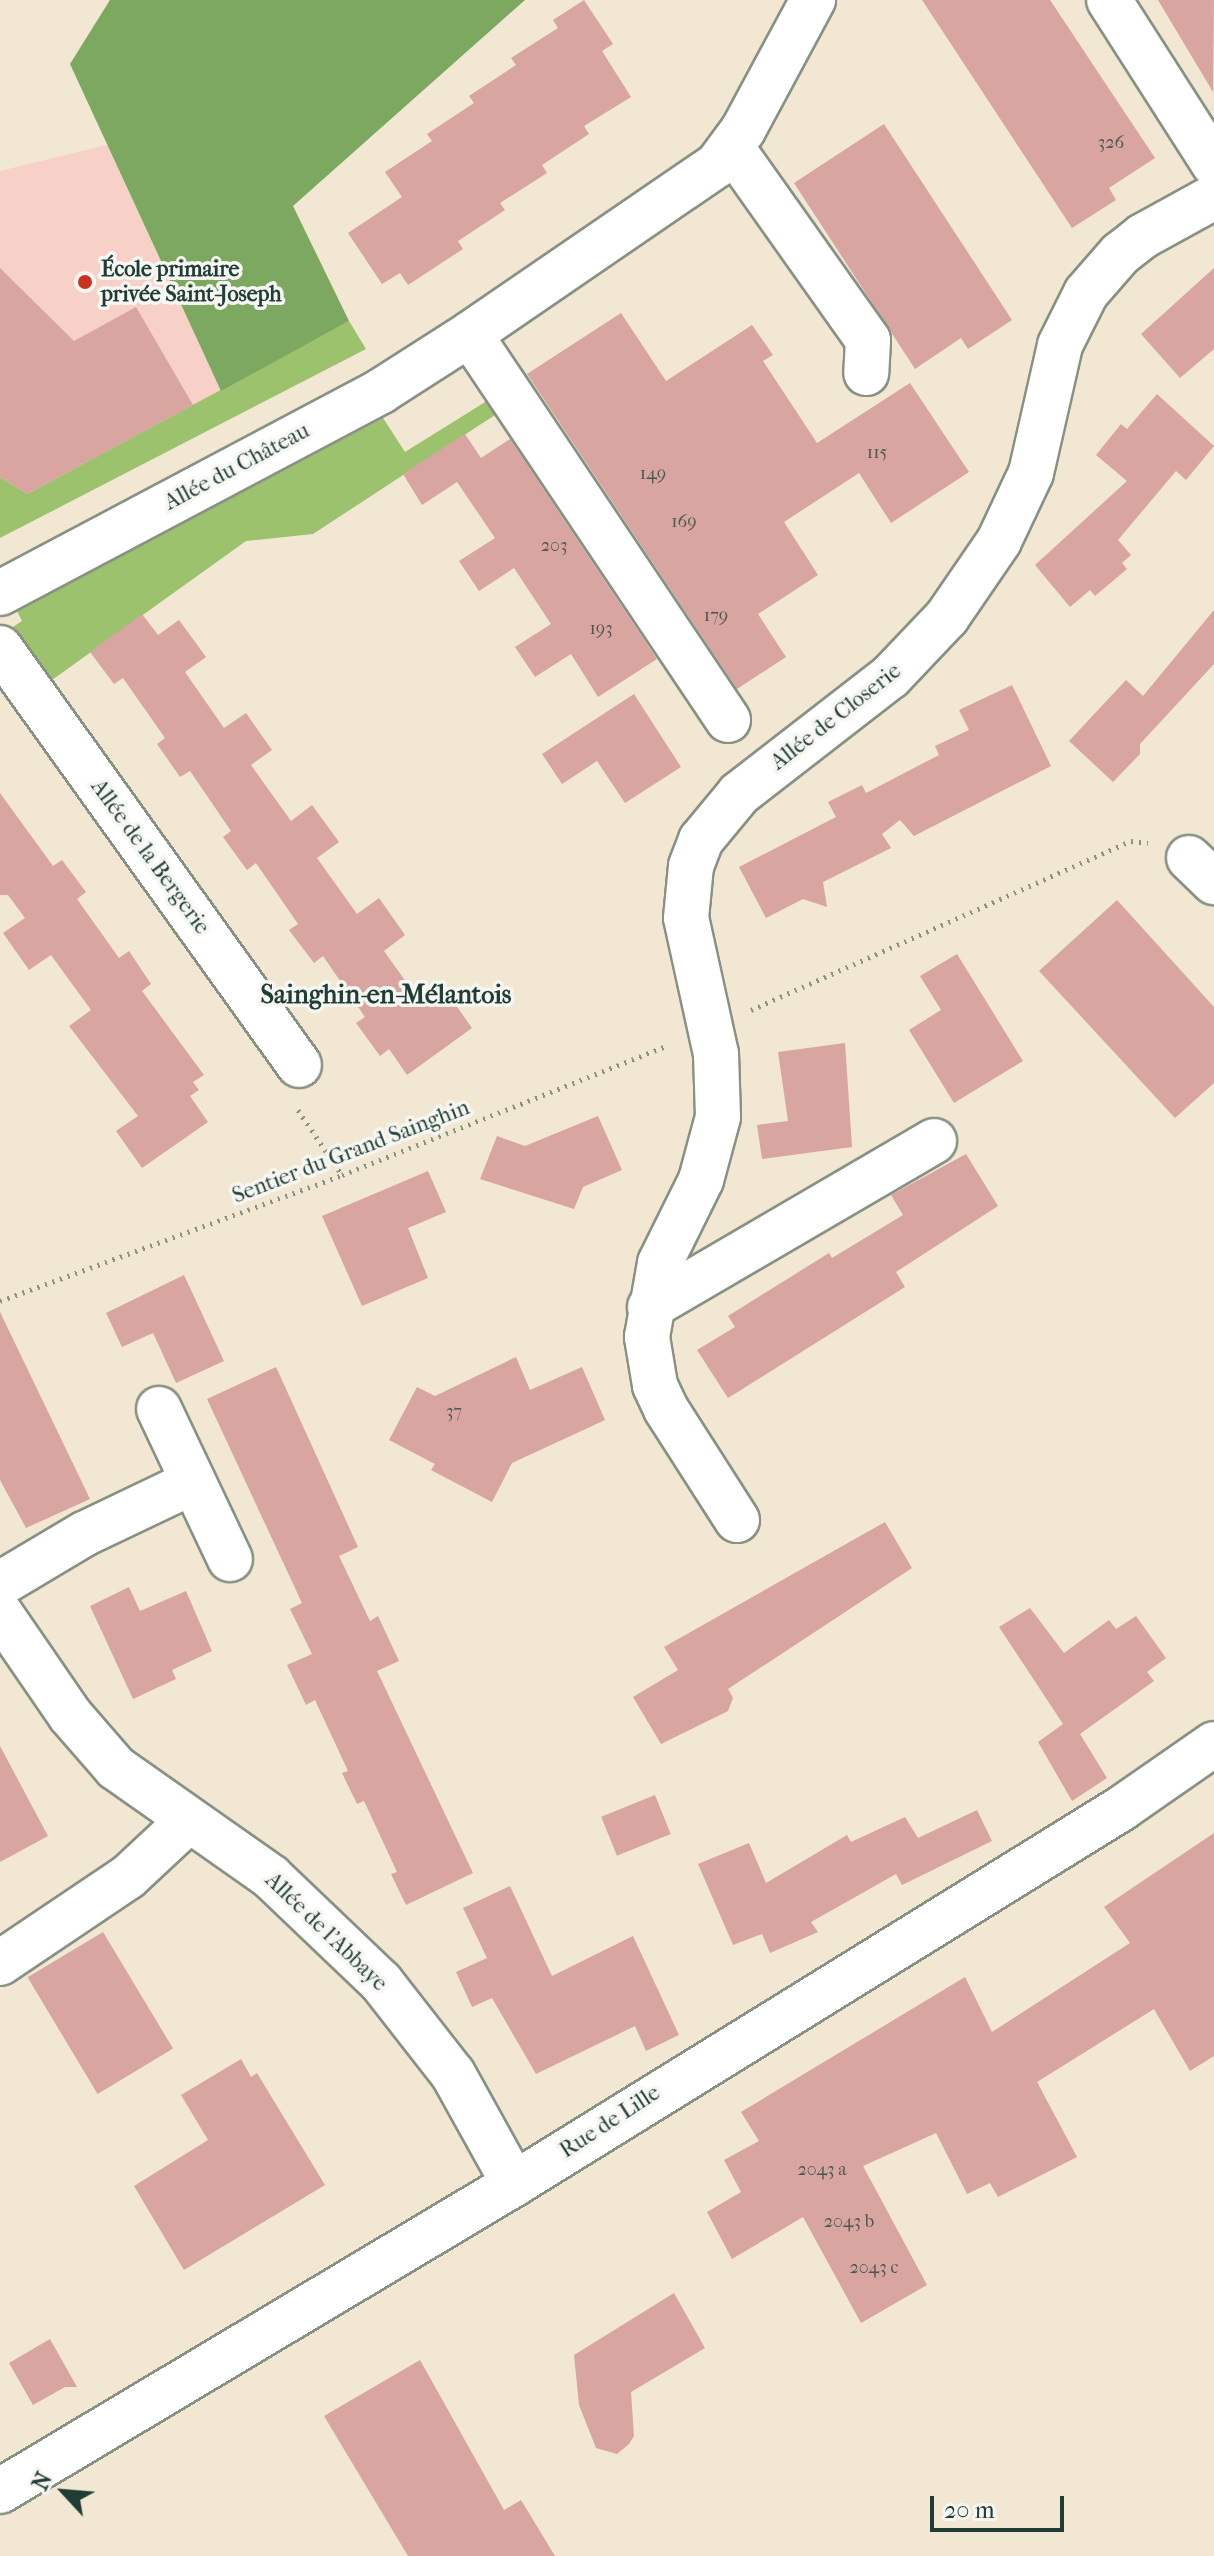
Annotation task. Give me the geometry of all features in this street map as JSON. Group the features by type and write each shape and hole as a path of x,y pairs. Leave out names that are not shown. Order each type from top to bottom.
{"street":[{"name":"Allée du Château","path":"0,593 381,391 689,187 732,148 813,0"},
{"path":"1109,0 1214,164"},
{"path":"732,148 868,340 866,373"},
{"name":"Allée de Closerie","path":"737,1520 655,1385 647,1337 660,1263 712,1147 719,1084 711,1028 686,918 685,891 701,840 739,794 890,677 947,617 999,541 1022,494 1040,445 1060,345 1086,293 1120,254 1143,236 1214,197"},
{"path":"470,334 728,720"},
{"name":"Allée de la Bergerie","path":"0,648 299,1065"},
{"path":"650,1307 934,1141"},
{"path":"159,1409 230,1559"},
{"path":"0,1584 84,1534 193,1482"},
{"name":"Allée de l'Abbaye","path":"0,1613 93,1744 141,1789 271,1877 381,1982 453,2074 514,2184"},
{"name":"Rue de Lille","path":"0,2491 514,2184 1122,1808 1214,1744"},
{"path":"0,1963 117,1886 187,1822"}],"path":[{"name":"Sentier du Grand Sainghin","path":"0,1301 342,1175 711,1028 1131,841 1163,845 1201,870"},
{"path":"299,1065 290,1098 342,1175"}],"shaded area":[{"name":"École primaire privée Saint-Joseph","path":"107,145 221,391 27,494 0,477 0,171"}],"green space":[{"path":"110,0 525,0 293,206 349,321 221,391 70,64"},
{"path":"349,321 366,349 0,538 0,477 27,494"},
{"path":"490,399 498,413 313,534 246,541 45,685 7,631 22,621 17,611 383,418 405,452"}],"building":[{"path":"584,0 613,44 602,51 631,97 584,126 589,134 542,165 547,173 500,203 505,210 458,241 463,249 408,285 400,273 382,284 348,233 402,197 385,172 432,141 427,134 474,103 469,96 516,65 511,58 558,28 553,20"},
{"path":"922,0 1050,0 1155,158 1109,188 1116,200 1072,228"},
{"path":"1158,0 1214,0 1213,92"},
{"path":"884,124 1012,320 968,349 961,338 915,369 794,183"},
{"path":"0,268 74,341 136,307 193,405 27,494 0,477"},
{"path":"1214,268 1214,349 1180,378 1141,334"},
{"path":"621,313 666,381 752,325 773,355 763,361 817,443 910,383 969,472 891,523 859,473 784,522 818,575 758,614 786,657 737,689 527,374"},
{"path":"1157,394 1214,446 1186,480 1176,471 1118,540 1131,555 1122,563 1127,569 1095,596 1090,590 1070,607 1035,565 1127,481 1096,455 1121,424 1127,429"},
{"path":"465,434 481,458 510,439 657,659 598,697 571,654 535,677 515,647 551,624 514,568 479,591 459,561 495,538 457,482 422,505 403,474"},
{"path":"1214,610 1214,664 1140,744 1140,754 1113,782 1069,741 1126,680 1143,696"},
{"path":"142,614 158,635 179,620 206,657 185,672 224,728 246,713 272,750 251,765 291,821 312,805 339,842 317,858 357,914 379,898 405,935 384,951 424,1007 446,991 472,1028 407,1075 389,1049 380,1056 356,1023 365,1017 323,956 314,963 289,930 298,924 256,863 247,870 223,837 231,831 190,771 180,777 157,744 165,738 123,678 114,684 90,652"},
{"path":"1012,685 1051,766 914,836 900,820 882,834 891,848 823,882 827,907 803,899 766,918 739,867 836,817 828,802 862,785 866,793 939,755 935,746 969,730 959,710"},
{"path":"634,694 681,767 625,803 597,761 562,784 542,754"},
{"path":"0,793 53,866 62,860 86,892 77,899 119,958 129,951 151,984 142,991 204,1075 193,1082 199,1090 190,1096 208,1122 142,1168 116,1131 138,1116 69,1026 91,1010 51,955 29,970 3,933 25,918 8,895 0,895"},
{"path":"1117,900 1214,1007 1214,1083 1175,1118 1039,971"},
{"path":"957,954 1023,1061 954,1103 909,1030 941,1010 920,976"},
{"path":"845,1043 852,1147 762,1159 757,1125 788,1121 778,1052"},
{"path":"598,1116 622,1170 583,1187 574,1209 480,1179 497,1136 525,1146"},
{"path":"966,1154 998,1206 896,1272 905,1287 728,1398 697,1350 735,1327 728,1316 829,1253 832,1258 903,1215 891,1195"},
{"path":"428,1171 446,1212 408,1228 428,1278 362,1306 322,1216"},
{"path":"184,1275 224,1361 176,1383 153,1333 122,1347 106,1313"},
{"path":"0,1312 90,1499 26,1528 0,1480"},
{"path":"516,1357 530,1390 582,1367 605,1420 512,1463 492,1502 431,1470 435,1464 389,1440 417,1387 435,1396"},
{"path":"276,1367 358,1547 339,1556 370,1621 378,1616 399,1661 377,1671 473,1873 406,1905 391,1874 397,1872 364,1801 357,1804 342,1773 348,1771 315,1700 306,1705 287,1665 312,1654 290,1609 302,1603 207,1399"},
{"path":"885,1522 912,1568 728,1689 733,1698 728,1711 661,1744 633,1697 678,1670 664,1647"},
{"path":"129,1587 140,1611 186,1591 212,1651 172,1670 176,1679 133,1699 90,1606"},
{"path":"1030,1608 1064,1653 1109,1620 1116,1629 1136,1616 1166,1658 1147,1672 1154,1681 1080,1734 1107,1778 1072,1801 1038,1742 1063,1724 999,1627"},
{"path":"0,1746 48,1836 0,1862"},
{"path":"655,1795 671,1834 617,1856 601,1817"},
{"path":"977,1810 992,1841 902,1885 896,1874 811,1922 818,1932 770,1953 762,1934 733,1945 698,1864 749,1843 766,1883 847,1835 851,1842 905,1817 918,1838"},
{"path":"1214,1833 1214,2056 1190,2071 1154,2009 1037,2082 1077,2157 998,2197 990,2183 967,2194 936,2133 863,2166 927,2285 861,2323 803,2217 732,2259 707,2212 741,2192 724,2160 759,2141 741,2112 965,1977 992,2032 1130,1943 1104,1907"},
{"path":"510,1886 552,1976 633,1936 679,2035 646,2051 635,2026 536,2074 492,1998 472,2007 456,1972 487,1958 463,1908"},
{"path":"103,1932 173,2049 98,2094 28,1977"},
{"path":"241,2059 251,2077 257,2073 325,2185 184,2270 134,2186 208,2140 181,2095"},
{"path":"674,2293 705,2348 631,2392 634,2436 629,2444 617,2454 596,2448 579,2405 574,2355"},
{"path":"50,2339 77,2387 65,2387 33,2405 9,2363"},
{"path":"420,2360 504,2510 521,2500 555,2556 408,2556 324,2416"}],"place":[{"name":"École primaire privée Saint-Joseph","path":"85,282"}],"district":[{"name":"Sainghin-en-Mélantois","path":"386,995"}]}
